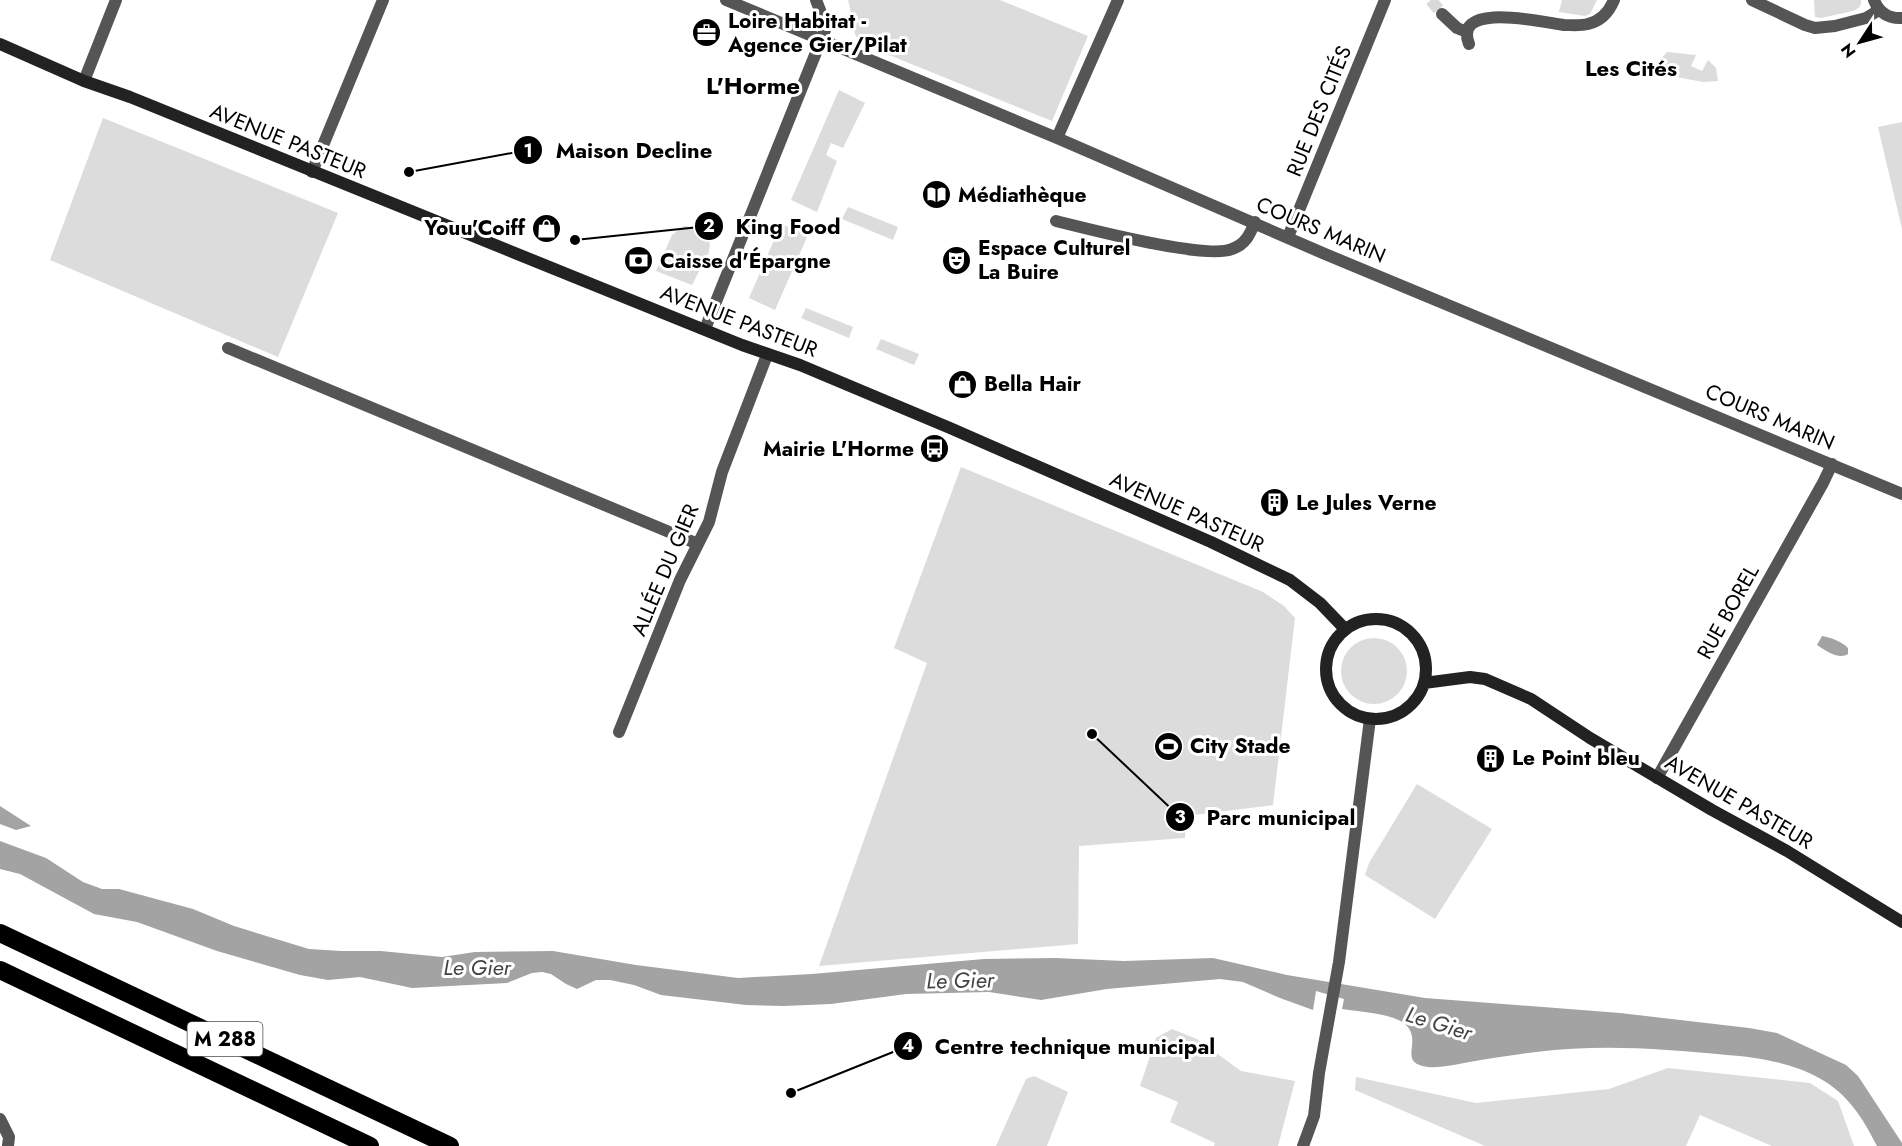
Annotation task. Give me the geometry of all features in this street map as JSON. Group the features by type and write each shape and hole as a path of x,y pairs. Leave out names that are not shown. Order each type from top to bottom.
{"highway":[{"name":"M 288","path":"0,933 450,1146"},
{"name":"M 288","path":"0,970 370,1146"}],"main road":[{"name":"AVENUE PASTEUR","path":"0,44 84,81 130,97 767,355 800,365 950,428 1211,542 1290,580 1320,603 1345,629"},
{"path":"1376,619 1391,621 1405,628 1416,639 1423,652 1426,667 1424,683 1417,697 1407,708 1394,716 1370,719 1361,717 1349,711 1337,700 1329,686 1326,669 1328,654 1335,639 1345,629 1360,621 1376,619"},
{"name":"AVENUE PASTEUR","path":"1424,683 1470,677 1485,679 1510,688 1532,699 1590,738 1657,778 1787,851 1902,922"}],"street":[{"path":"84,81 116,0"},
{"path":"312,172 383,0"},
{"name":"COURS MARIN","path":"726,0 1902,494"},
{"path":"705,329 821,40 825,23 816,0"},
{"path":"1057,138 1118,0"},
{"name":"RUE DES CITÉS","path":"1288,237 1385,0"},
{"path":"1442,14 1468,38 1474,23 1490,16 1504,15 1564,25 1589,24 1606,14 1614,0"},
{"path":"1752,0 1815,28 1835,26 1866,18 1877,5 1892,18 1902,18"},
{"path":"1056,221 1160,245 1219,252 1231,250 1242,244 1249,237 1255,222"},
{"path":"228,348 698,544"},
{"name":"ALLÉE DU GIER","path":"619,732 680,580 709,522 722,472 767,355"},
{"name":"RUE BOREL","path":"1657,778 1832,464"},
{"path":"1303,1146 1314,1116 1326,1029 1339,962 1370,719"},
{"path":"0,1119 9,1137 8,1146"}],"shaded area":[{"path":"848,0 1000,0 1088,36 1052,121 862,44 855,35"},
{"path":"1562,0 1597,0 1590,14 1585,16 1559,12"},
{"path":"1814,0 1861,0 1861,2 1859,7 1853,11 1821,18 1815,17"},
{"path":"1667,52 1696,55 1691,66 1702,71 1708,60 1716,68 1718,81 1703,82 1649,72"},
{"path":"839,90 865,103 843,148 831,143 826,155 837,161 817,212 791,200"},
{"path":"103,118 338,213 278,357 50,260"},
{"path":"1902,122 1902,229 1878,127"},
{"path":"848,207 898,227 893,240 842,219"},
{"path":"781,224 808,235 775,310 749,298"},
{"path":"684,226 698,231 710,240 709,252 692,285 656,271 672,235"},
{"path":"806,308 853,327 849,338 801,318"},
{"path":"881,339 919,354 914,365 876,349"},
{"path":"961,467 1263,592 1284,606 1295,618 1273,805 1186,816 1185,838 1079,846 1078,944 819,966 927,663 894,648"},
{"path":"1374,638 1386,641 1397,648 1404,659 1407,671 1404,683 1397,694 1386,701 1374,704 1362,701 1351,694 1344,683 1341,671 1344,659 1351,648 1362,641"},
{"path":"1417,784 1492,829 1435,919 1365,875 1369,863"},
{"path":"1172,1029 1197,1039 1241,1071 1295,1081 1278,1146 1214,1146 1215,1143 1170,1122 1178,1102 1140,1086 1156,1038"},
{"path":"1668,1068 1810,1083 1838,1101 1854,1146 1772,1146 1700,1115 1686,1146 1485,1146 1355,1090 1356,1077 1476,1103 1609,1089"},
{"path":"1034,1076 1068,1092 1047,1146 996,1146 1026,1079"}],"water":[{"path":"1822,636 1842,643 1848,648 1848,654 1837,655 1817,645"},
{"path":"0,806 31,826 16,830 0,824"},
{"name":"Le Gier","path":"0,841 46,858 83,882 102,889 119,889 193,909 234,926 309,949 381,951 442,957 475,952 553,951 636,965 738,978 984,959 1055,958 1124,961 1213,958 1287,975 1425,998 1620,1013 1749,1028 1777,1033 1846,1065 1858,1076 1902,1146 1877,1146 1860,1116 1838,1091 1798,1068 1774,1062 1750,1057 1655,1049 1585,1048 1536,1052 1428,1067 1414,1061 1411,1032 1407,1026 1394,1018 1342,1009 1344,999 1316,991 1313,1010 1243,982 1220,979 1107,989 1041,1000 989,992 906,994 831,1004 784,1006 746,1005 661,995 634,985 610,980 596,980 577,989 551,974 542,972 532,973 507,983 412,988 360,977 328,980 300,975 217,951 137,922 94,914 20,874 0,869"}],"tunnel":[{"path":"1431,0 1442,14"}],"place":[{"name":"Loire Habitat - Agence Gier/Pilat","path":"707,33"},
{"name":"Maison Decline","path":"409,172"},
{"name":"Médiathèque","path":"937,195"},
{"name":"Youu'Coiff","path":"546,228"},
{"name":"King Food","path":"575,240"},
{"name":"Espace Culturel La Buire","path":"957,260"},
{"name":"Caisse d'Épargne","path":"639,261"},
{"name":"Bella Hair","path":"963,384"},
{"name":"Mairie L'Horme","path":"935,449"},
{"name":"Le Jules Verne","path":"1275,503"},
{"name":"Parc municipal","path":"1092,734"},
{"name":"City Stade","path":"1169,746"},
{"name":"Le Point bleu","path":"1491,758"},
{"name":"Centre technique municipal","path":"791,1093"}],"district":[{"name":"Les Cités","path":"1631,68"},
{"name":"L'Horme","path":"753,85"}]}
